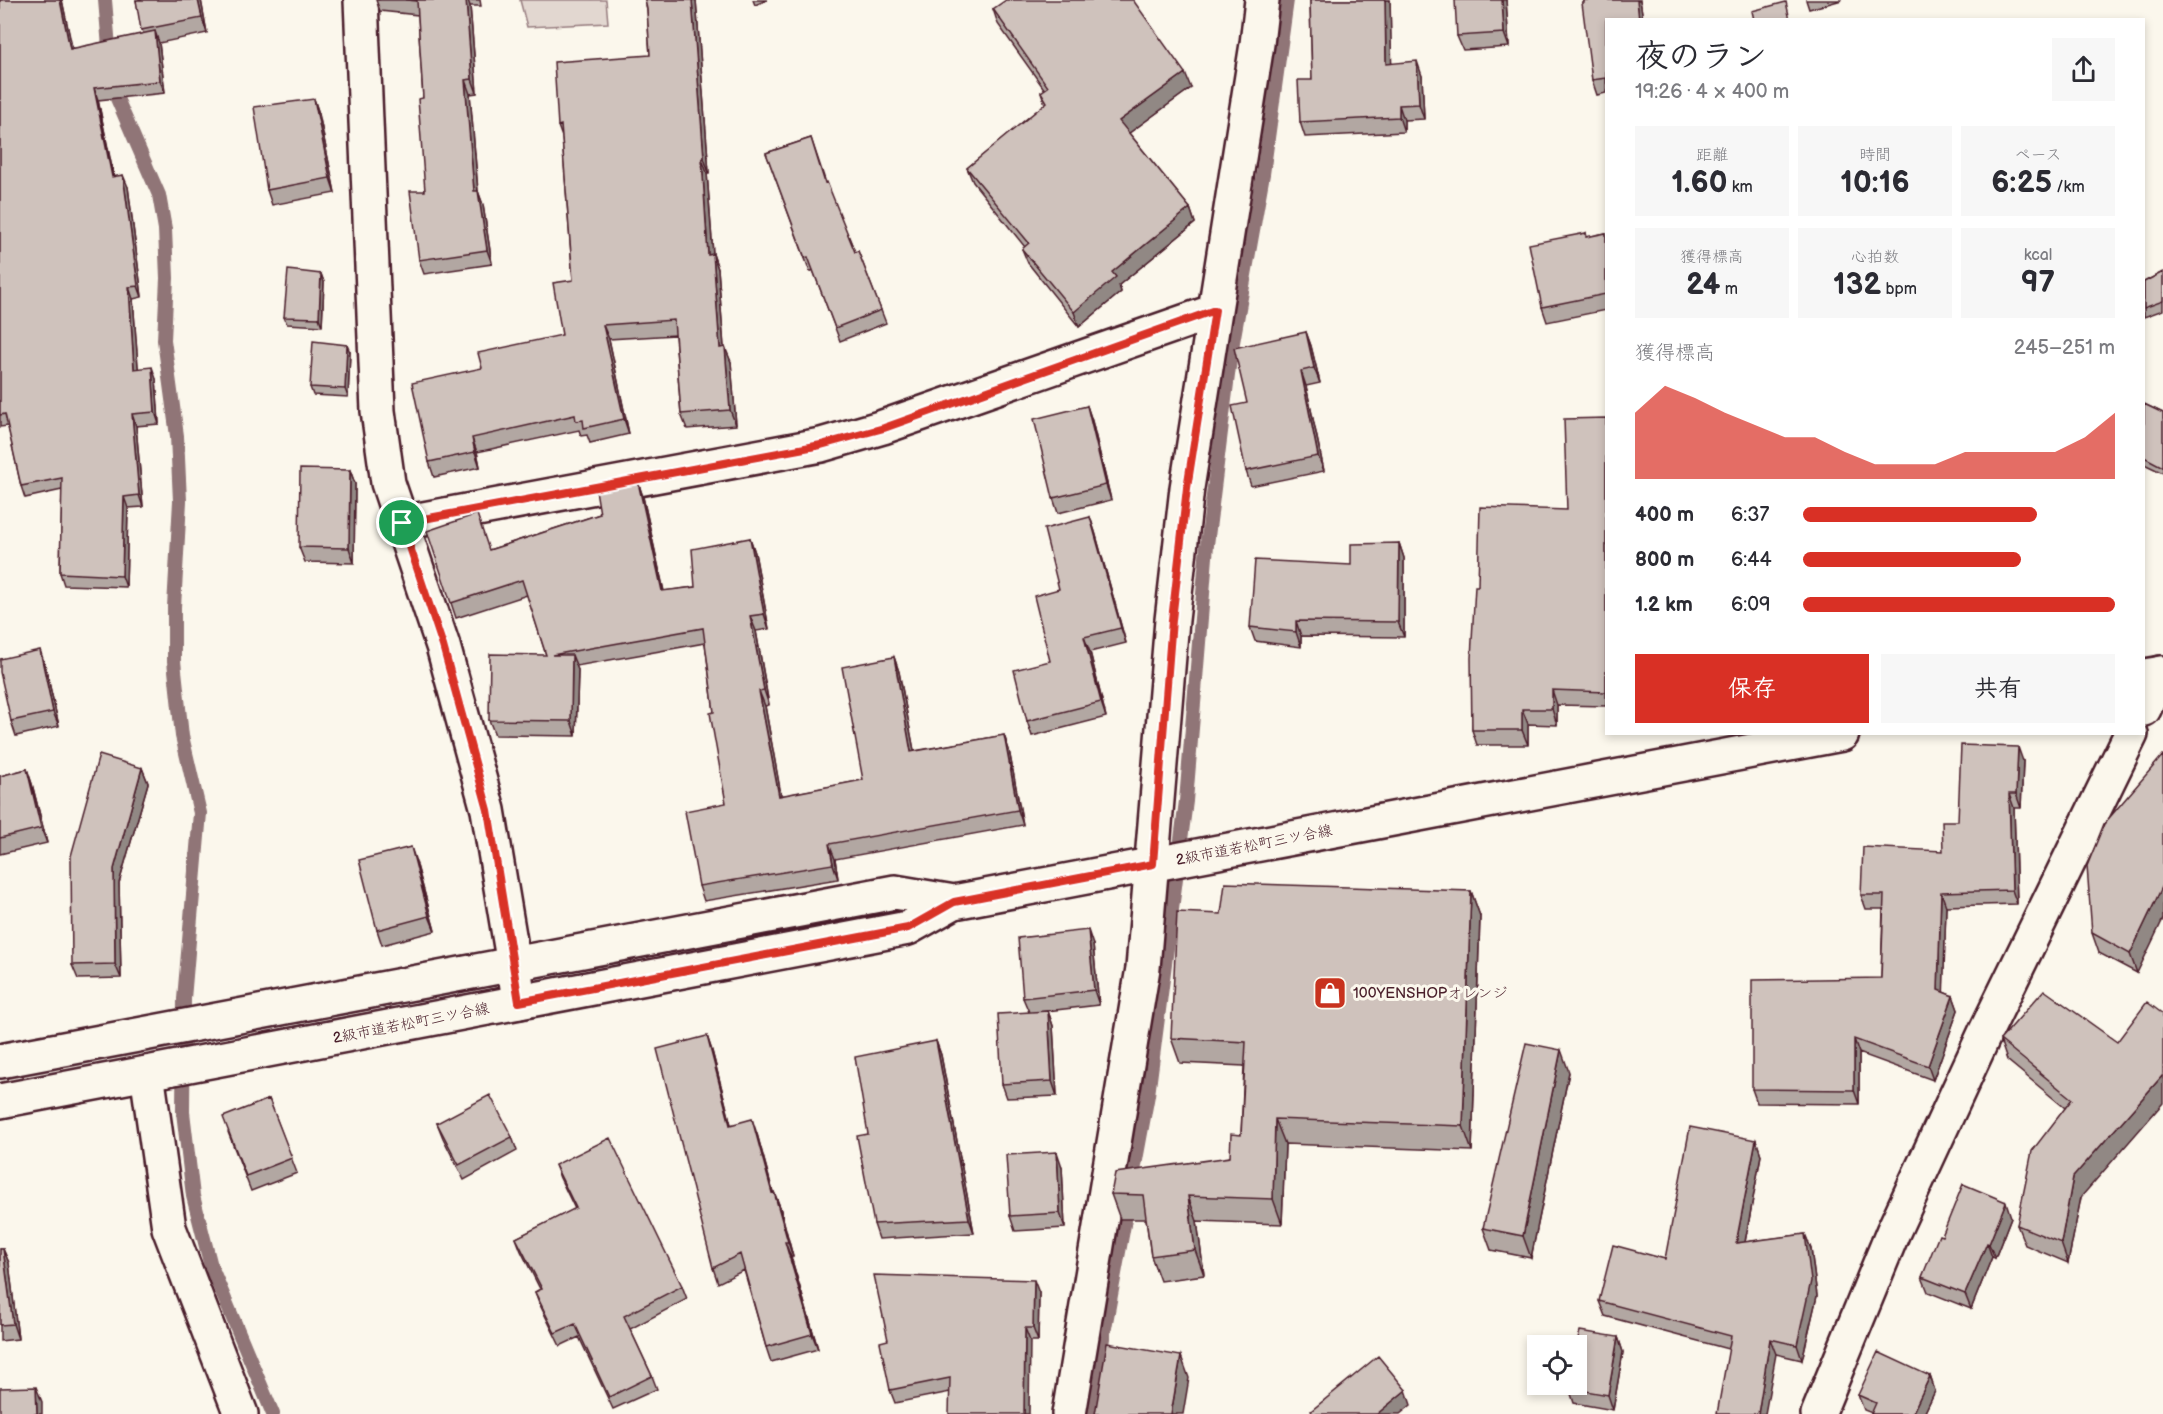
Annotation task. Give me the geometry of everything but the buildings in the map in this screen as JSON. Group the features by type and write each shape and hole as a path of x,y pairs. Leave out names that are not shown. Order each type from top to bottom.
{"street":[{"path":"361,0 378,411 388,483 443,646 488,810 519,1002"},
{"path":"1069,1414 1143,968 1172,620 1187,488 1262,0"},
{"path":"402,523 821,445 884,428 1215,310"},
{"path":"2145,706 2156,674"},
{"name":"2級市道若松町三ツ合線","path":"0,1101 908,928 954,902 1837,735"},
{"path":"1818,1414 1912,1190 1986,1031 2131,735"},
{"path":"0,1061 895,892 954,902"},
{"path":"147,1073 169,1228 241,1414"}],"shaded area":[{"path":"520,0 606,0 608,23 527,27"}],"waterway":[{"path":"105,0 110,59"},
{"path":"1089,1414 1148,1095 1186,801 1207,545 1230,359 1263,174 1287,0"},
{"path":"111,81 159,195 165,229 167,278 164,340 177,436 180,501 174,607 174,661 182,736 200,813 184,999 183,1112 193,1196 211,1266 273,1414"}],"place":[{"name":"100YENSHOPオレンジ","path":"1330,993"}],"route":[{"path":"1215,310 1187,488 1172,620 1153,864 954,902 908,928 519,1002 488,810 443,646 402,523 821,445 884,428 1215,310"}]}
